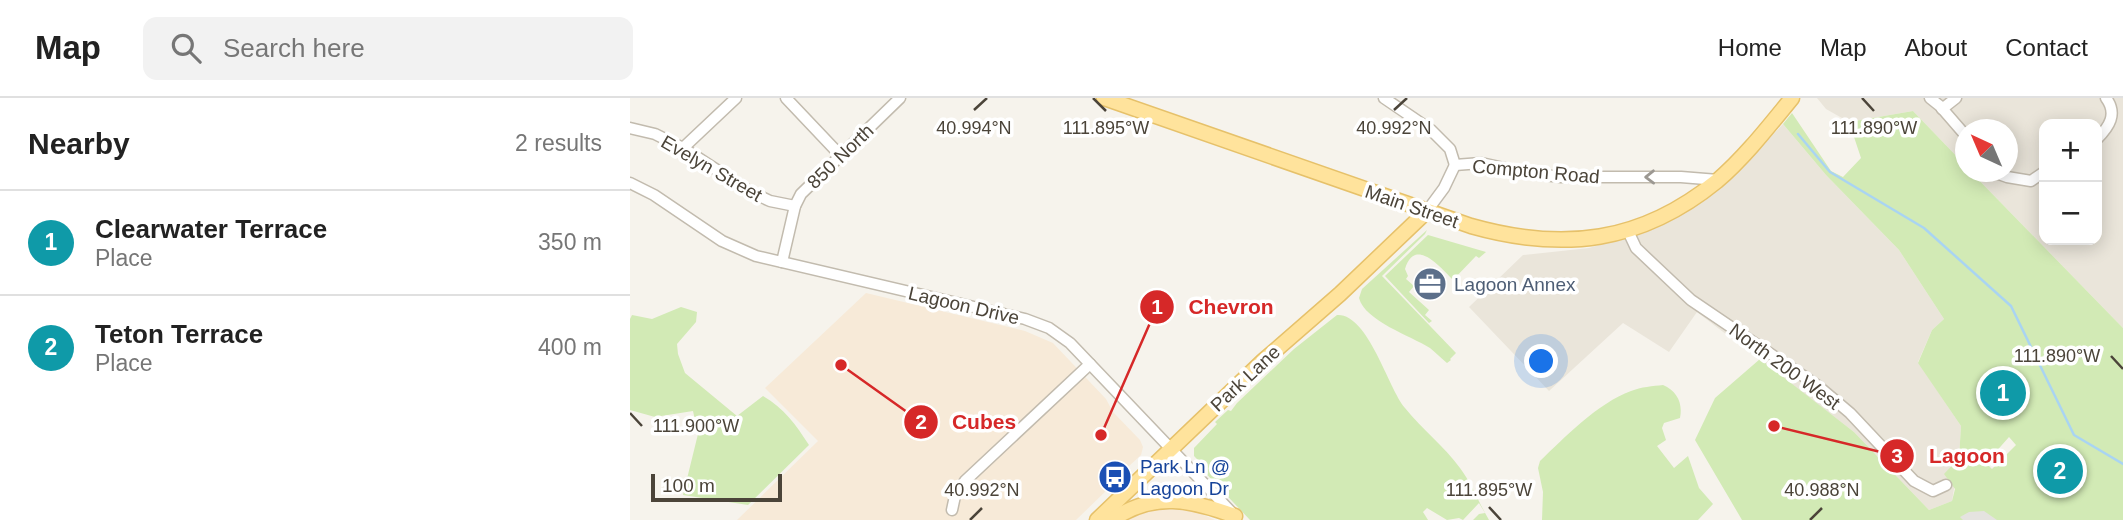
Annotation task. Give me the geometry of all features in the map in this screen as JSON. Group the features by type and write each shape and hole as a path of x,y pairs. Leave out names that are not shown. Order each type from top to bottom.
{"main road":[{"name":"Main Street","path":"1104,98 1427,211 1504,235 1560,241 1628,231 1676,209 1718,180 1744,155 1792,98"},
{"name":"Park Lane","path":"1097,520 1286,340 1369,267 1427,211"},
{"path":"1112,520 1136,506 1161,501 1198,504 1237,518"}],"street":[{"path":"684,148 736,98"},
{"path":"786,98 840,155"},
{"name":"850 North","path":"782,262 795,206 807,186 900,98"},
{"name":"Compton Road","path":"1384,98 1431,130 1450,149 1455,165 1481,163 1561,177 1681,177 1718,180"},
{"path":"1930,98 1955,124"},
{"path":"1942,109 1956,98"},
{"path":"2102,133 2110,124 2112,116 2111,105 2106,98"},
{"name":"Evelyn Street","path":"630,128 655,134 684,148 769,201 795,206"},
{"path":"1427,211 1444,188 1455,165"},
{"path":"2018,179 2031,181 2039,175"},
{"name":"Lagoon Drive","path":"630,183 654,195 722,242 756,256 1039,323 1061,335 1237,518"},
{"name":"North 200 West","path":"1628,231 1636,248 1690,300 1818,386 1850,414 1914,481 1933,491 1946,485"},
{"path":"952,510 955,496 965,481 1090,364"}],"shaded area":[{"path":"1817,98 2123,98 2123,328 2042,245 2102,245 2102,119 2039,119 2039,242 1981,182 2018,182 2018,119 1955,119 1955,155 1913,111 1849,122 1826,109"},
{"path":"1783,124 1826,175 1899,250 1944,319 1932,330 1918,362 1961,426 1952,501 1929,510 1854,432 1697,312 1669,352 1623,323 1549,391 1469,307 1523,255 1589,248 1639,233 1680,213 1724,186"},
{"path":"866,293 1025,331 1053,343 1140,440 1143,447 1141,455 1076,520 737,520 818,441 765,388"},
{"path":"1160,506 1188,508 1215,520 1123,520"},
{"path":"1984,511 1997,520 1963,520 1960,517 1969,512"}],"green space":[{"path":"1913,111 1955,155 1955,182 1981,182 2039,242 2039,245 2042,245 2123,328 2123,520 1742,520 1695,440 1715,398 1760,359 1854,432 1929,510 1952,501 1955,489 1944,474 1959,458 1961,426 1918,363 1932,330 1944,319 1899,250 1826,175 1783,124 1792,113 1831,171 1843,177 1861,158 1849,122","holes":["2009,437 2016,445 1992,469 1986,463"]},
{"path":"1427,230 1382,276 1456,353 1447,363 1430,348 1379,321 1363,306 1359,298 1362,289"},
{"path":"1428,235 1486,252 1479,258 1476,256 1453,280 1428,258 1415,255 1409,260 1405,269 1408,276 1406,279 1414,286 1409,292 1429,310 1425,315 1432,321 1429,323 1385,276"},
{"path":"681,307 697,312 696,322 677,344 685,373 737,416 763,396 789,418 809,445 748,505 683,495 698,434 693,411 655,417 630,410 630,319 632,315 652,319"},
{"path":"1337,315 1348,318 1368,338 1398,398 1460,468 1489,520 1473,520 1479,514 1485,513 1479,503 1463,520 1447,520 1427,508 1423,512 1428,520 1250,520 1197,464 1199,461 1194,456 1194,448 1217,424 1215,422 1228,410 1231,411 1294,349"},
{"path":"1663,385 1675,394 1681,413 1680,418 1664,423 1662,428 1666,440 1657,446 1674,468 1688,456 1699,488 1713,504 1698,520 1542,520 1543,492 1538,468 1540,461 1606,404 1635,390"}],"waterway":[{"path":"1798,134 1830,172 1924,228 2011,306 2074,435 2123,464"}],"place":[{"name":"Lagoon Annex","path":"1430,284"},
{"name":"Cubes","path":"841,365"},
{"name":"Clearwater Terrace","path":"2003,393"},
{"name":"Lagoon","path":"1774,426"},
{"name":"Chevron","path":"1101,435"},
{"name":"Teton Terrace","path":"2060,471"},
{"name":"Park Ln @ Lagoon Dr","path":"1115,477"}]}
